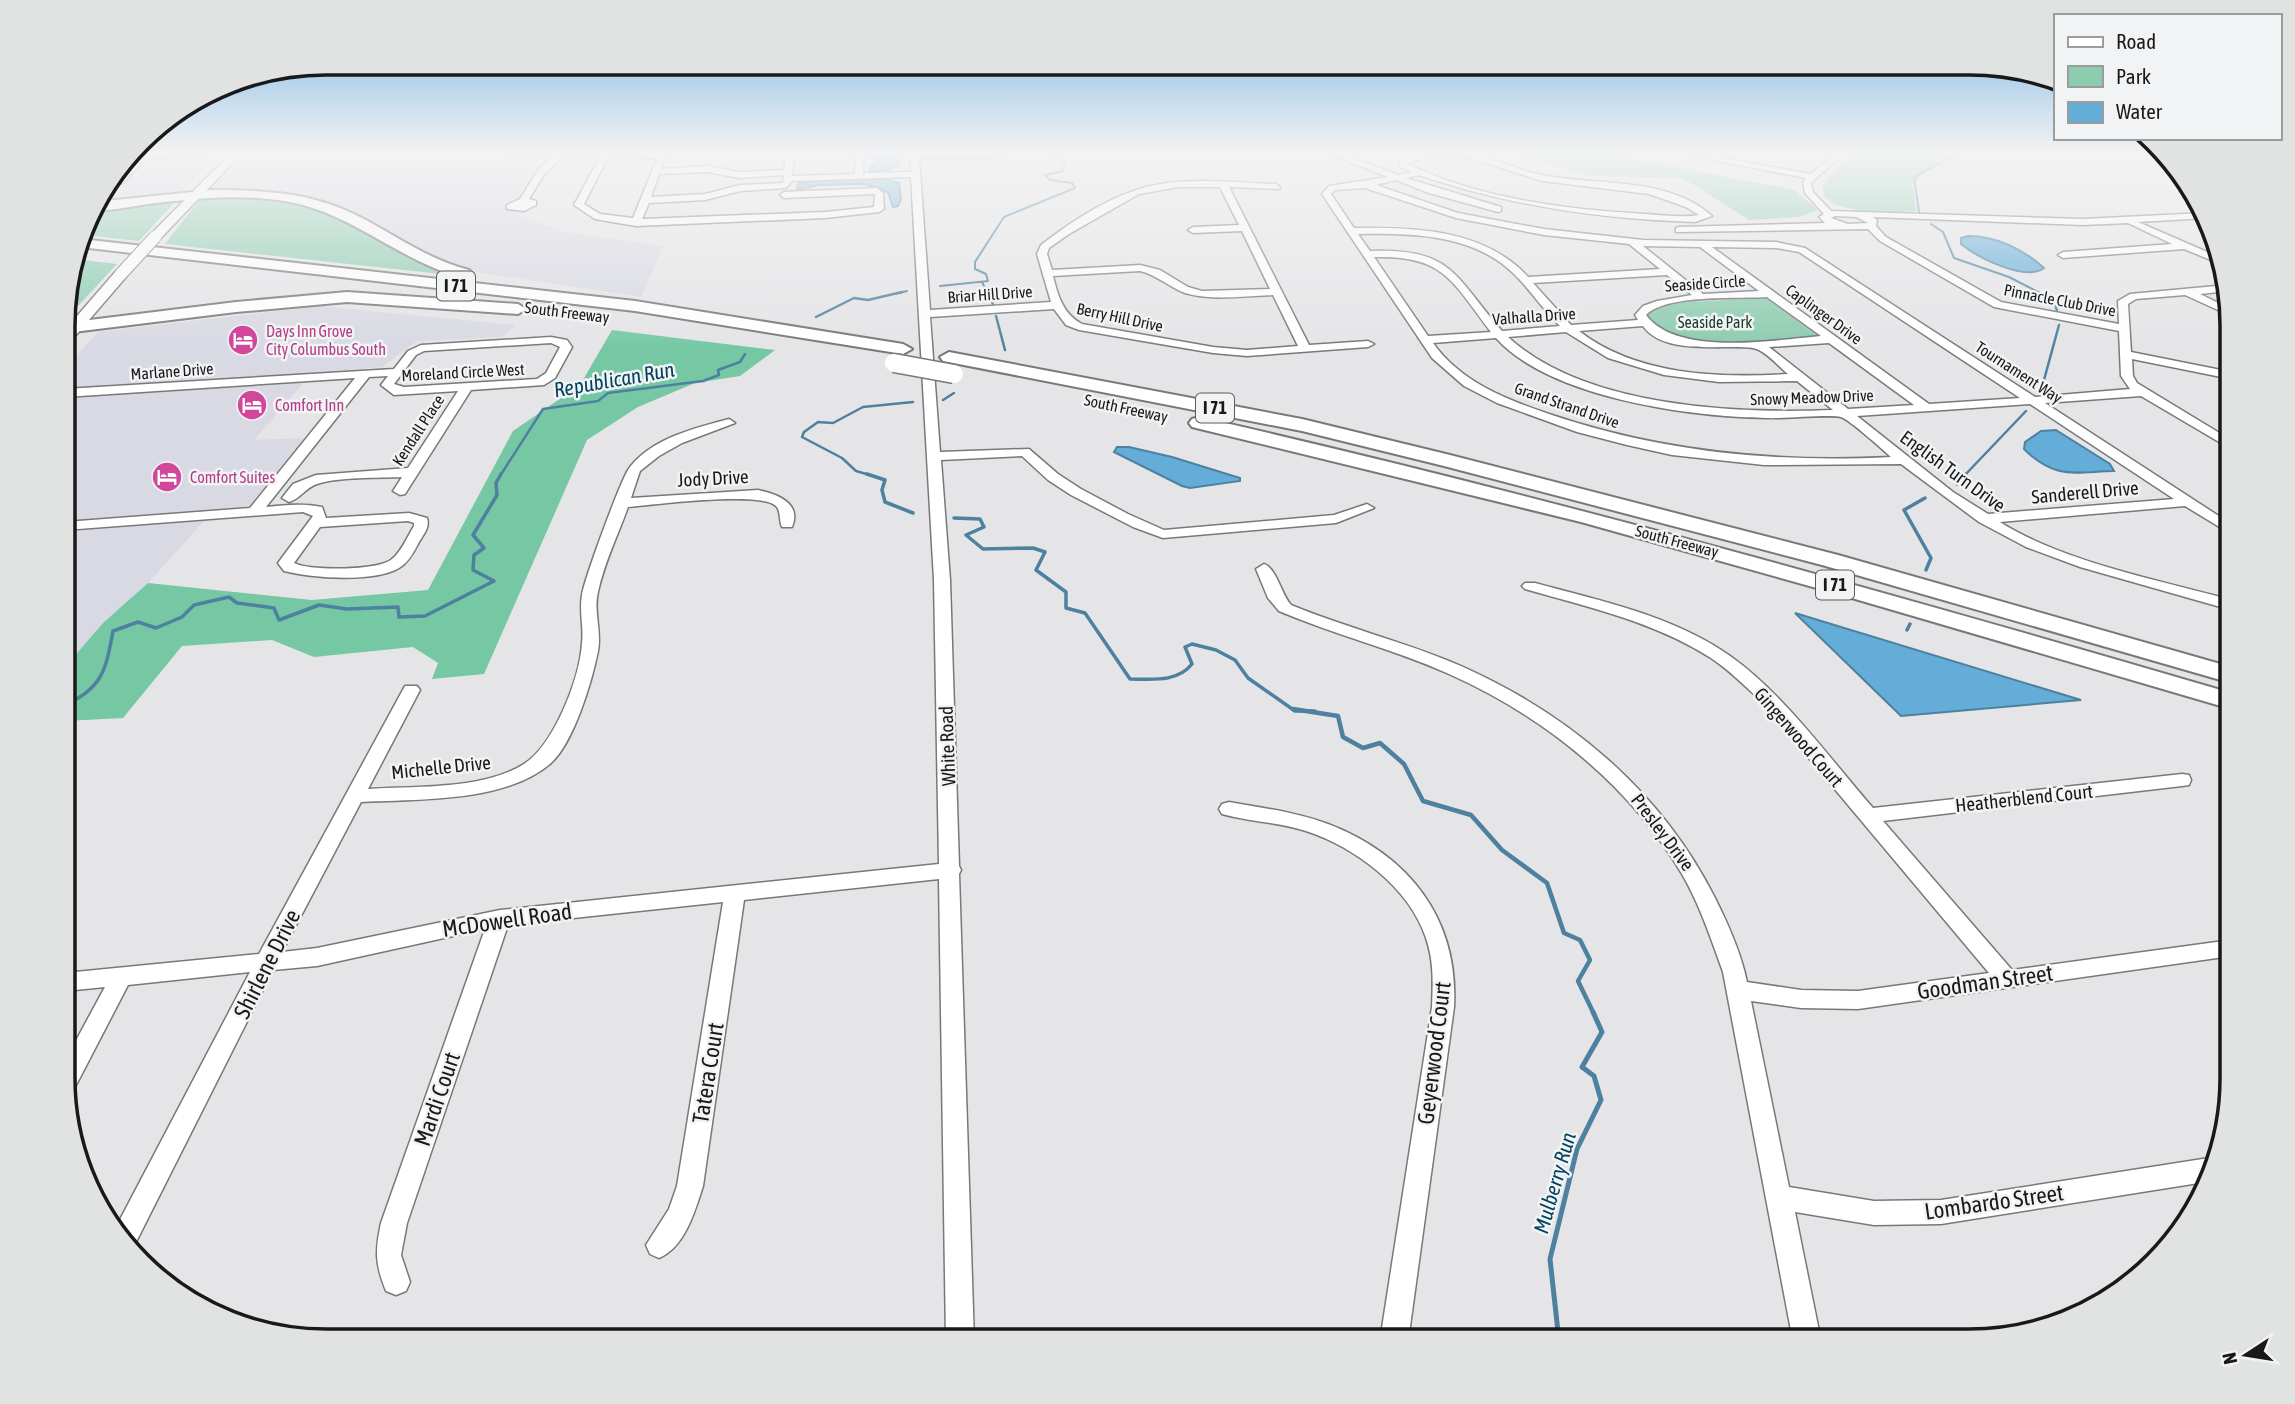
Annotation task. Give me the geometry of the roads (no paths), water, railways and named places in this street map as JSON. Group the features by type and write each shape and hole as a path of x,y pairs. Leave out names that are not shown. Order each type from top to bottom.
{"highway":[{"path":"349,218 434,265 452,271 556,289"},
{"name":"I 71","path":"91,238 556,289 694,309 724,315 737,321"},
{"name":"South Freeway","path":"89,244 635,306 737,321 898,356"},
{"name":"South Freeway","path":"86,255 554,309 898,356 1302,425 1830,560 2220,672"},
{"path":"75,330 236,307 347,298 506,309 554,309"},
{"name":"South Freeway","path":"952,365 1494,493 1874,595 2220,698"}],"main road":[{"path":"75,323 174,218"}],"street":[{"path":"601,218 636,223 768,218"},
{"path":"636,223 638,218"},
{"name":"White Road","path":"918,218 942,580 951,870 960,1329"},
{"name":"Berry Hill Drive","path":"1093,218 1044,247 1042,254 1058,305 1067,322 1087,329 1247,353 1368,344"},
{"path":"1240,218 1305,349"},
{"name":"Grand Strand Drive","path":"1342,218 1449,369 1480,390 1546,418 1612,438 1698,455 1765,462 1829,464 1904,460"},
{"path":"1469,218 1544,232 1632,242 1704,246"},
{"path":"1578,218 1626,224 1739,225 1807,221 1817,218"},
{"path":"1598,218 1626,224 1701,218"},
{"path":"1826,218 1826,220 1845,226"},
{"path":"1859,218 1872,224"},
{"path":"1671,230 1845,226 1934,218 2076,226 2196,219"},
{"path":"1986,218 2132,223 2210,257"},
{"path":"1452,240 1482,221"},
{"path":"1592,224 1604,225"},
{"path":"1626,224 1632,242 1702,298"},
{"name":"Pinnacle Club Drive","path":"1872,224 1883,239"},
{"name":"Pinnacle Club Drive","path":"1845,226 1883,239 1998,305 2123,328"},
{"path":"1193,230 1245,228"},
{"path":"1351,231 1400,230 1452,240 1495,254 1525,280 1569,329 1598,348 1628,360 1677,373 1729,379 1800,377"},
{"name":"Tournament Way","path":"1704,246 1787,246 1810,254 2220,523"},
{"name":"Caplinger Drive","path":"1704,246 1926,408"},
{"path":"2063,255 2185,246"},
{"name":"Snowy Meadow Drive","path":"1367,254 1408,255 1441,266 1498,334 1518,352 1547,368 1615,393 1655,404 1720,414 1763,417 1845,414 2142,392"},
{"path":"1049,273 1140,268 1156,272 1184,289 1201,294 1277,292"},
{"path":"1525,280 1668,272"},
{"path":"2217,289 2128,298 2123,301 2123,328 2127,376 2132,385 2220,438"},
{"path":"2186,291 2219,307"},
{"name":"Seaside Circle","path":"1644,323 1640,313 1650,305 1702,298 1770,294"},
{"name":"Briar Hill Drive","path":"926,314 1058,305"},
{"path":"1644,323 1659,333 1687,342 1721,346 1831,339"},
{"name":"Valhalla Drive","path":"1426,340 1644,323"},
{"name":"Moreland Circle West","path":"551,340 563,342 566,347 551,375 540,382 404,391 388,389 387,385 397,372 412,353 421,348 551,340"},
{"name":"English Turn Drive","path":"1758,344 1948,495 1984,519 2022,540 2065,558 2220,602"},
{"path":"2125,354 2220,373"},
{"name":"Marlane Drive","path":"75,392 397,372"},
{"path":"255,511 365,374"},
{"name":"Kendall Place","path":"400,492 466,388"},
{"name":"Michelle Drive","path":"356,796 486,786 522,774 549,755 560,734 589,653 591,637 587,605 629,479 642,461 667,445 703,429 729,422"},
{"path":"933,456 1024,452 1035,457 1056,479 1138,524 1163,534 1336,519 1367,508"},
{"path":"289,498 298,487 316,479 411,472"},
{"name":"Jody Drive","path":"621,503 751,493 770,496 783,503 788,513 787,524"},
{"name":"Sanderell Drive","path":"1984,519 2189,502"},
{"path":"75,525 311,508 317,510 320,516 286,563 289,568 366,571 396,564 422,521 409,517 316,523"},
{"name":"Presley Drive","path":"1264,569 1276,598 1285,608 1456,671 1527,708 1571,736 1651,813 1679,849 1702,886 1722,930 1738,990 1805,1329"},
{"name":"Gingerwood Court","path":"1530,586 1630,615 1707,648 1740,671 1766,696 2006,978"},
{"name":"Shirlene Drive","path":"128,1232 266,962 411,690"},
{"name":"Heatherblend Court","path":"1866,816 2182,780"},
{"name":"Geyerwood Court","path":"1228,810 1277,818 1332,833 1376,858 1417,901 1432,927 1442,956 1443,1007 1397,1329"},
{"name":"McDowell Road","path":"75,981 340,953 453,926 500,918 951,870"},
{"name":"Tatera Court","path":"659,1245 680,1216 690,1186 735,893"},
{"name":"Mardi Court","path":"396,1282 388,1255 394,1223 500,918"},
{"name":"Goodman Street","path":"1738,990 1801,999 1858,1000 2220,949"},
{"path":"75,1065 121,977"},
{"name":"Lombardo Street","path":"1780,1198 1874,1213 1941,1212 2202,1171"}],"water":[{"path":"1961,238 1989,238 2009,245 2044,268 2036,272 2025,272 2001,266 1961,244"},
{"path":"2056,430 2110,464 2114,471 2076,473 2056,470 2035,459 2024,449 2025,442 2041,431"},
{"path":"1117,447 1129,447 1172,457 1240,478 1240,481 1190,488 1182,486 1114,452"},
{"path":"1795,613 2081,700 1901,716"}],"waterway":[{"name":"Republican Run","path":"940,286 988,281 986,274 975,269 975,262 1004,218"},
{"path":"1931,224 1943,232 1954,258 2009,277 2042,294"},
{"name":"Mulberry Run","path":"982,282 993,304"},
{"name":"Republican Run","path":"895,294 907,291"},
{"name":"Republican Run","path":"816,317 854,298 868,300 902,292"},
{"path":"2039,292 2054,300 2057,311"},
{"name":"Mulberry Run","path":"996,316 1005,350"},
{"path":"2041,391 2059,325"},
{"name":"Republican Run","path":"500,476 543,409 598,401 608,393 703,381 719,375 718,370 740,362 745,354"},
{"name":"Mulberry Run","path":"943,400 954,393"},
{"name":"Mulberry Run","path":"873,476 856,471 842,458 802,437 804,432 818,422 833,423 863,407 913,402"},
{"path":"1964,476 2026,411"},
{"name":"Republican Run","path":"75,700 88,692 101,676 113,631 138,622 156,628 182,617 194,605 229,597 237,603 274,608 279,620 319,605 347,609 398,607 399,617 425,616 494,581 473,570 474,555 484,548 473,535 497,495 496,483 501,474"},
{"name":"Mulberry Run","path":"867,474 873,476"},
{"path":"1957,484 1966,474"},
{"name":"Mulberry Run","path":"873,476 885,480 882,490 885,502 913,513"},
{"path":"1925,498 1904,510 1931,558 1926,570"},
{"name":"Mulberry Run","path":"954,518 980,519 984,527 966,535 983,549 1033,548 1045,552 1036,570 1066,592 1066,608 1085,613 1130,679 1163,679 1179,674 1192,664 1185,647 1192,644 1216,650 1235,660 1248,678 1295,711 1306,711"},
{"path":"1907,630 1910,624"},
{"name":"Mulberry Run","path":"1293,709 1306,711"},
{"name":"Mulberry Run","path":"1306,711 1315,711"},
{"name":"Mulberry Run","path":"1306,711 1338,716 1343,737 1363,748 1380,743 1404,764 1423,801 1471,815 1502,850 1547,883 1564,933 1580,940 1590,960 1578,981 1594,1014"},
{"name":"Mulberry Run","path":"1558,1329 1550,1259 1577,1149 1601,1100 1594,1076 1582,1067 1602,1032 1593,1012"}],"place":[{"name":"Days Inn Grove City Columbus South","path":"243,340"},
{"name":"Comfort Inn","path":"252,405"},
{"name":"Comfort Suites","path":"167,477"}],"park label":[{"name":"Seaside Park","path":"1715,322"}]}
